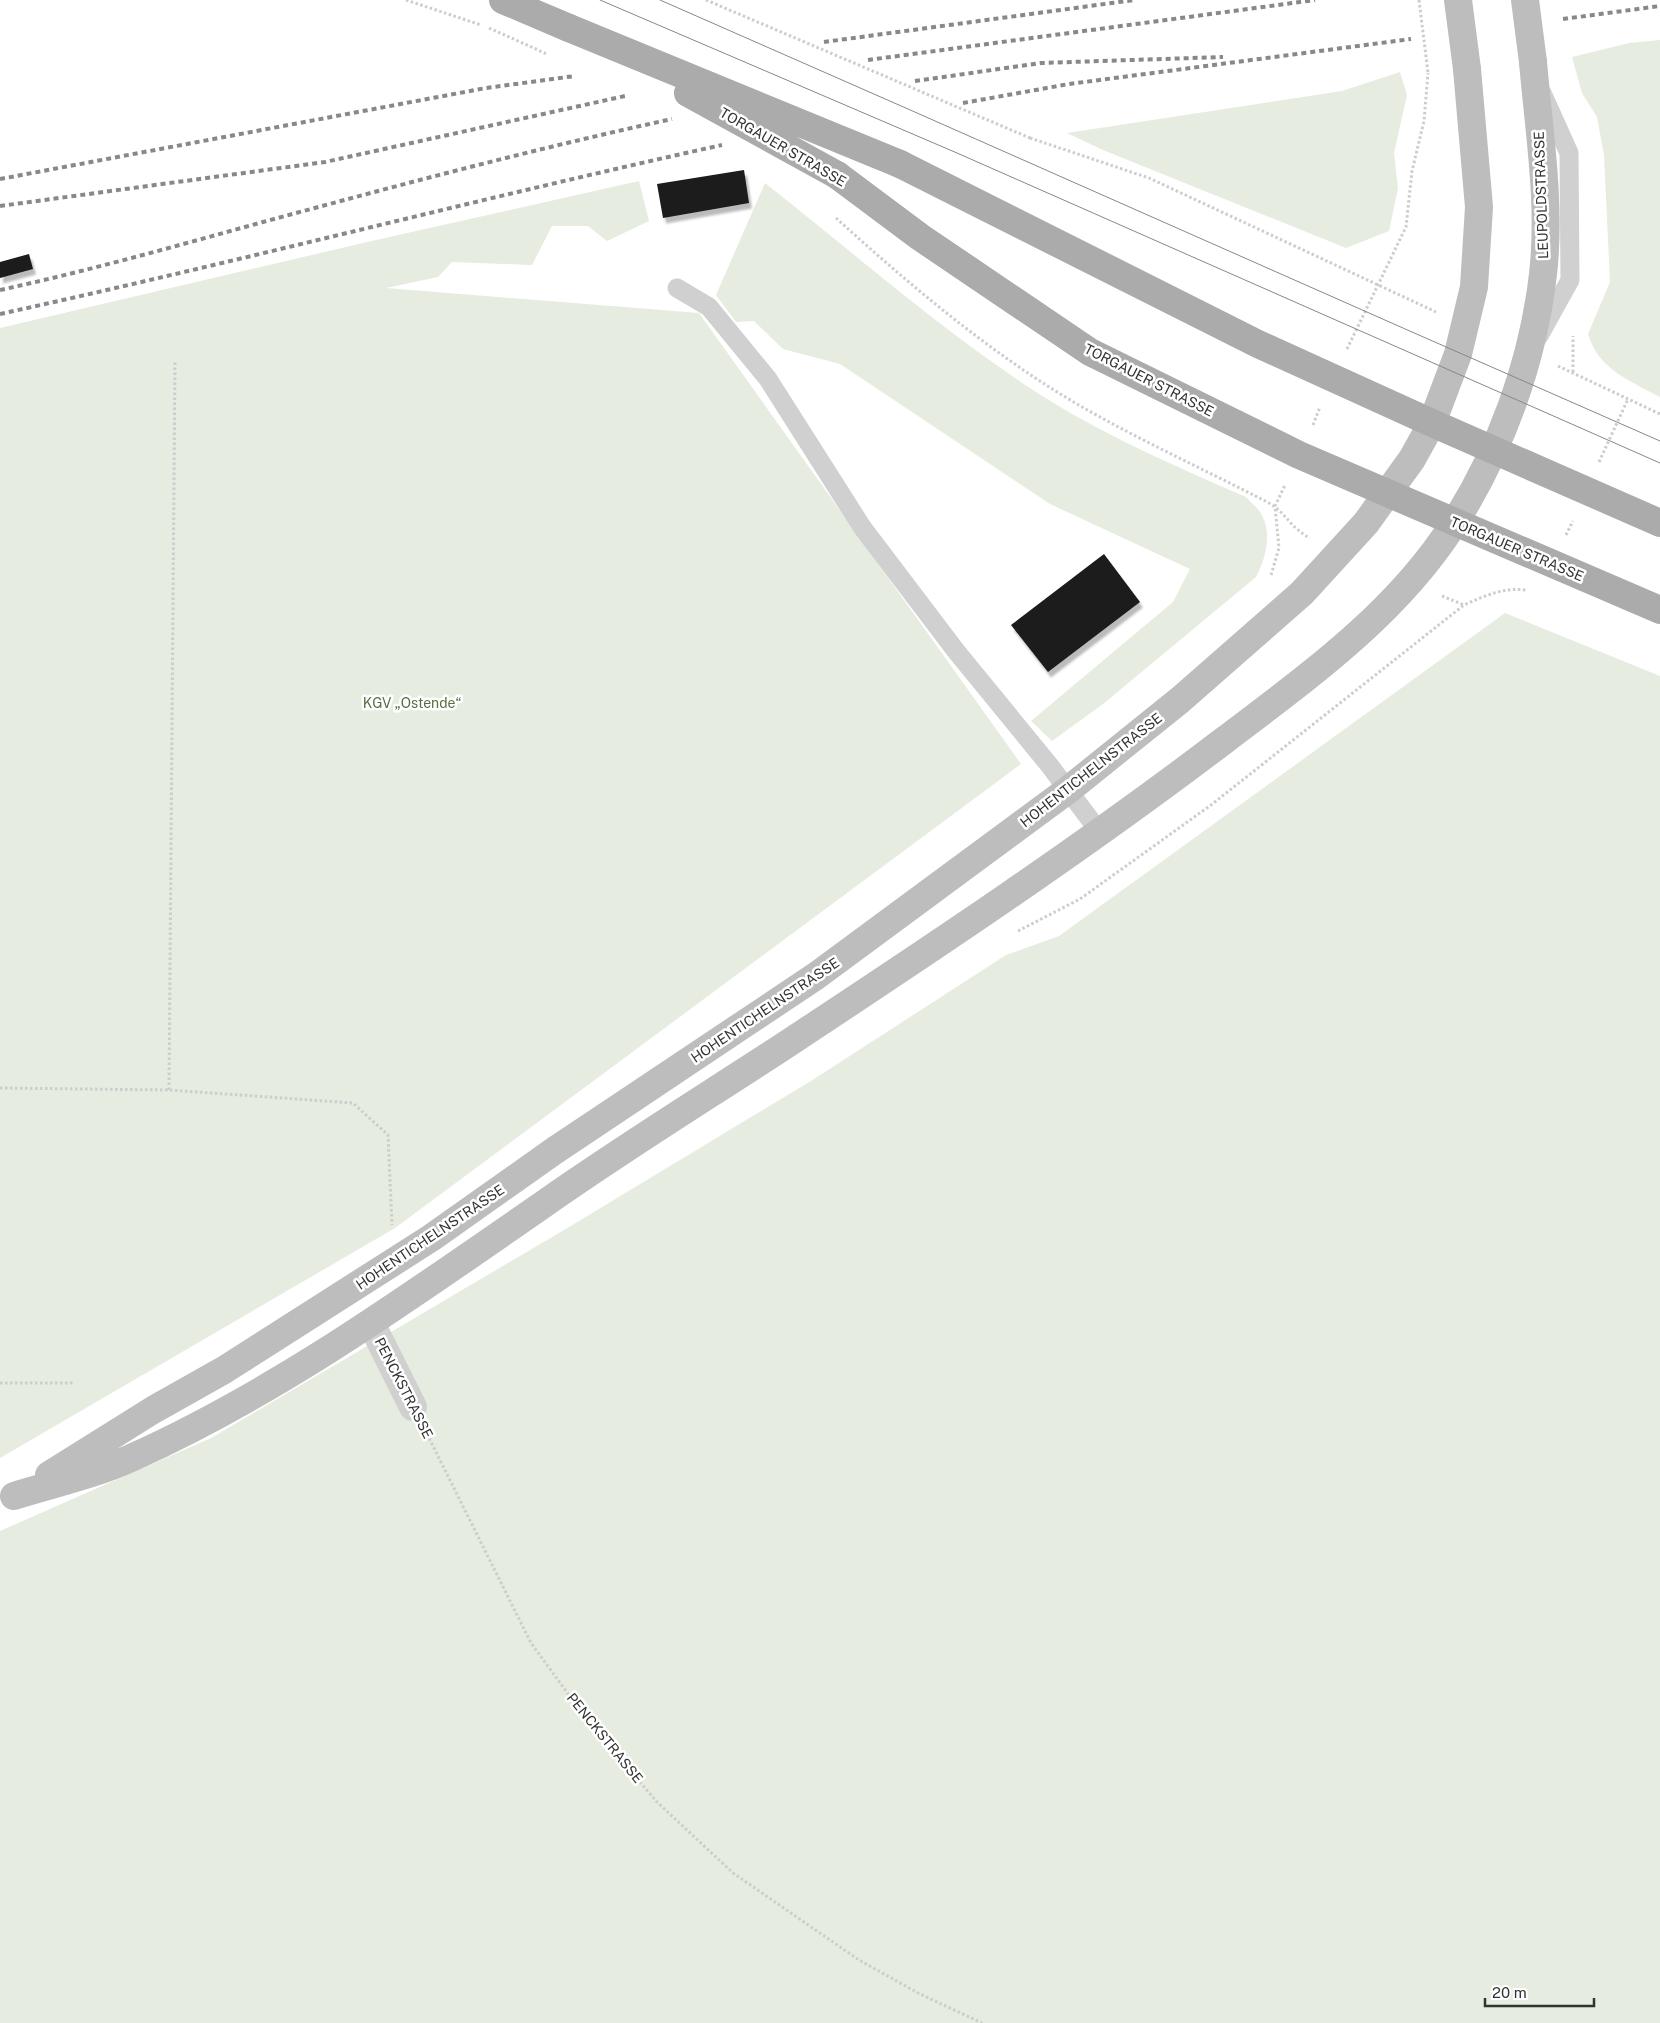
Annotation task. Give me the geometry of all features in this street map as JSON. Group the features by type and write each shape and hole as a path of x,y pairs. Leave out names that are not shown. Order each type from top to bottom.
{"main road":[{"name":"TORGAUER STRASSE","path":"503,0 900,164 1184,308 1432,423 1660,523"},
{"path":"1432,423 1458,354 1474,288 1479,207 1458,0"},
{"name":"LEUPOLDSTRASSE","path":"1454,523 1493,450 1528,355 1544,272 1545,218 1542,148 1525,0"},
{"name":"TORGAUER STRASSE","path":"558,24 837,175 920,237 1090,352 1299,455 1660,610"},
{"name":"HOHENTICHELNSTRASSE","path":"7,1500 153,1410 224,1370 431,1238 554,1151 816,976 1068,790 1187,694 1295,599 1366,523 1412,459 1432,423"},
{"name":"HOHENTICHELNSTRASSE","path":"7,1500 134,1457 225,1412 371,1323 548,1200 932,948 1101,834 1272,704 1376,618 1410,584 1454,523"}],"street":[{"name":"PENCKSTRASSE","path":"371,1323 413,1407"}],"lane":[{"path":"677,288 709,307 768,379 862,527 956,651 1101,834"}],"path":[{"path":"406,0 489,28 550,55"},
{"path":"706,0 1030,138 1149,178 1378,283"},
{"path":"1350,341 1406,227 1412,171 1424,121 1428,73 1419,0"},
{"path":"832,215 904,279 1043,383 1096,414 1275,506"},
{"path":"169,1090 175,360"},
{"path":"1573,372 1660,414"},
{"path":"1464,605 1488,594 1514,589 1540,593 1628,400"},
{"path":"0,1088 169,1090 353,1103 388,1135 392,1231"},
{"path":"0,1383 74,1383"},
{"name":"PENCKSTRASSE","path":"413,1407 495,1567 531,1643 590,1724 657,1802 733,1873 859,1960 918,1993 982,2023"}],"green space":[{"path":"1660,40 1660,397 1616,373 1600,357 1588,334 1610,282 1604,155 1597,117 1582,93 1572,57 1629,43"},
{"path":"1400,72 1407,95 1394,153 1398,188 1389,231 1346,248 1103,150 1067,133 1342,91"},
{"name":"KGV „Ostende“","path":"639,181 649,221 607,241 588,226 552,226 532,265 452,262 438,277 386,288 699,313 1021,764 395,1228 0,1458 0,328"},
{"path":"765,183 932,317 1036,392 1112,436 1246,497 1260,512 1264,520 1267,536 1263,562 1256,577 1103,704 1052,741 1031,721 1173,602 1190,569 1050,504 840,364 783,349 754,321 736,322 716,295"},
{"path":"1505,613 1660,676 1660,2023 0,2023 0,1531 211,1438 564,1230 811,1081 1006,955 1059,936"}],"building":[{"path":"744,170 749,203 663,218 657,184"},
{"path":"29,254 33,269 0,278 0,262"},
{"path":"1104,554 1140,602 1048,672 1011,625"}],"tram line":[{"path":"600,0 957,153 1660,463"},
{"path":"660,0 1660,441"}],"railway":[{"path":"824,42 1134,0"},
{"path":"868,60 1315,0"},
{"path":"1563,19 1660,6"},
{"path":"963,103 1069,84 1411,39"},
{"path":"915,81 1041,63 1223,57"},
{"path":"0,179 486,88 575,76"},
{"path":"0,206 325,162 625,96"},
{"path":"0,290 132,258 467,168 672,119"},
{"path":"0,314 722,145"}]}
